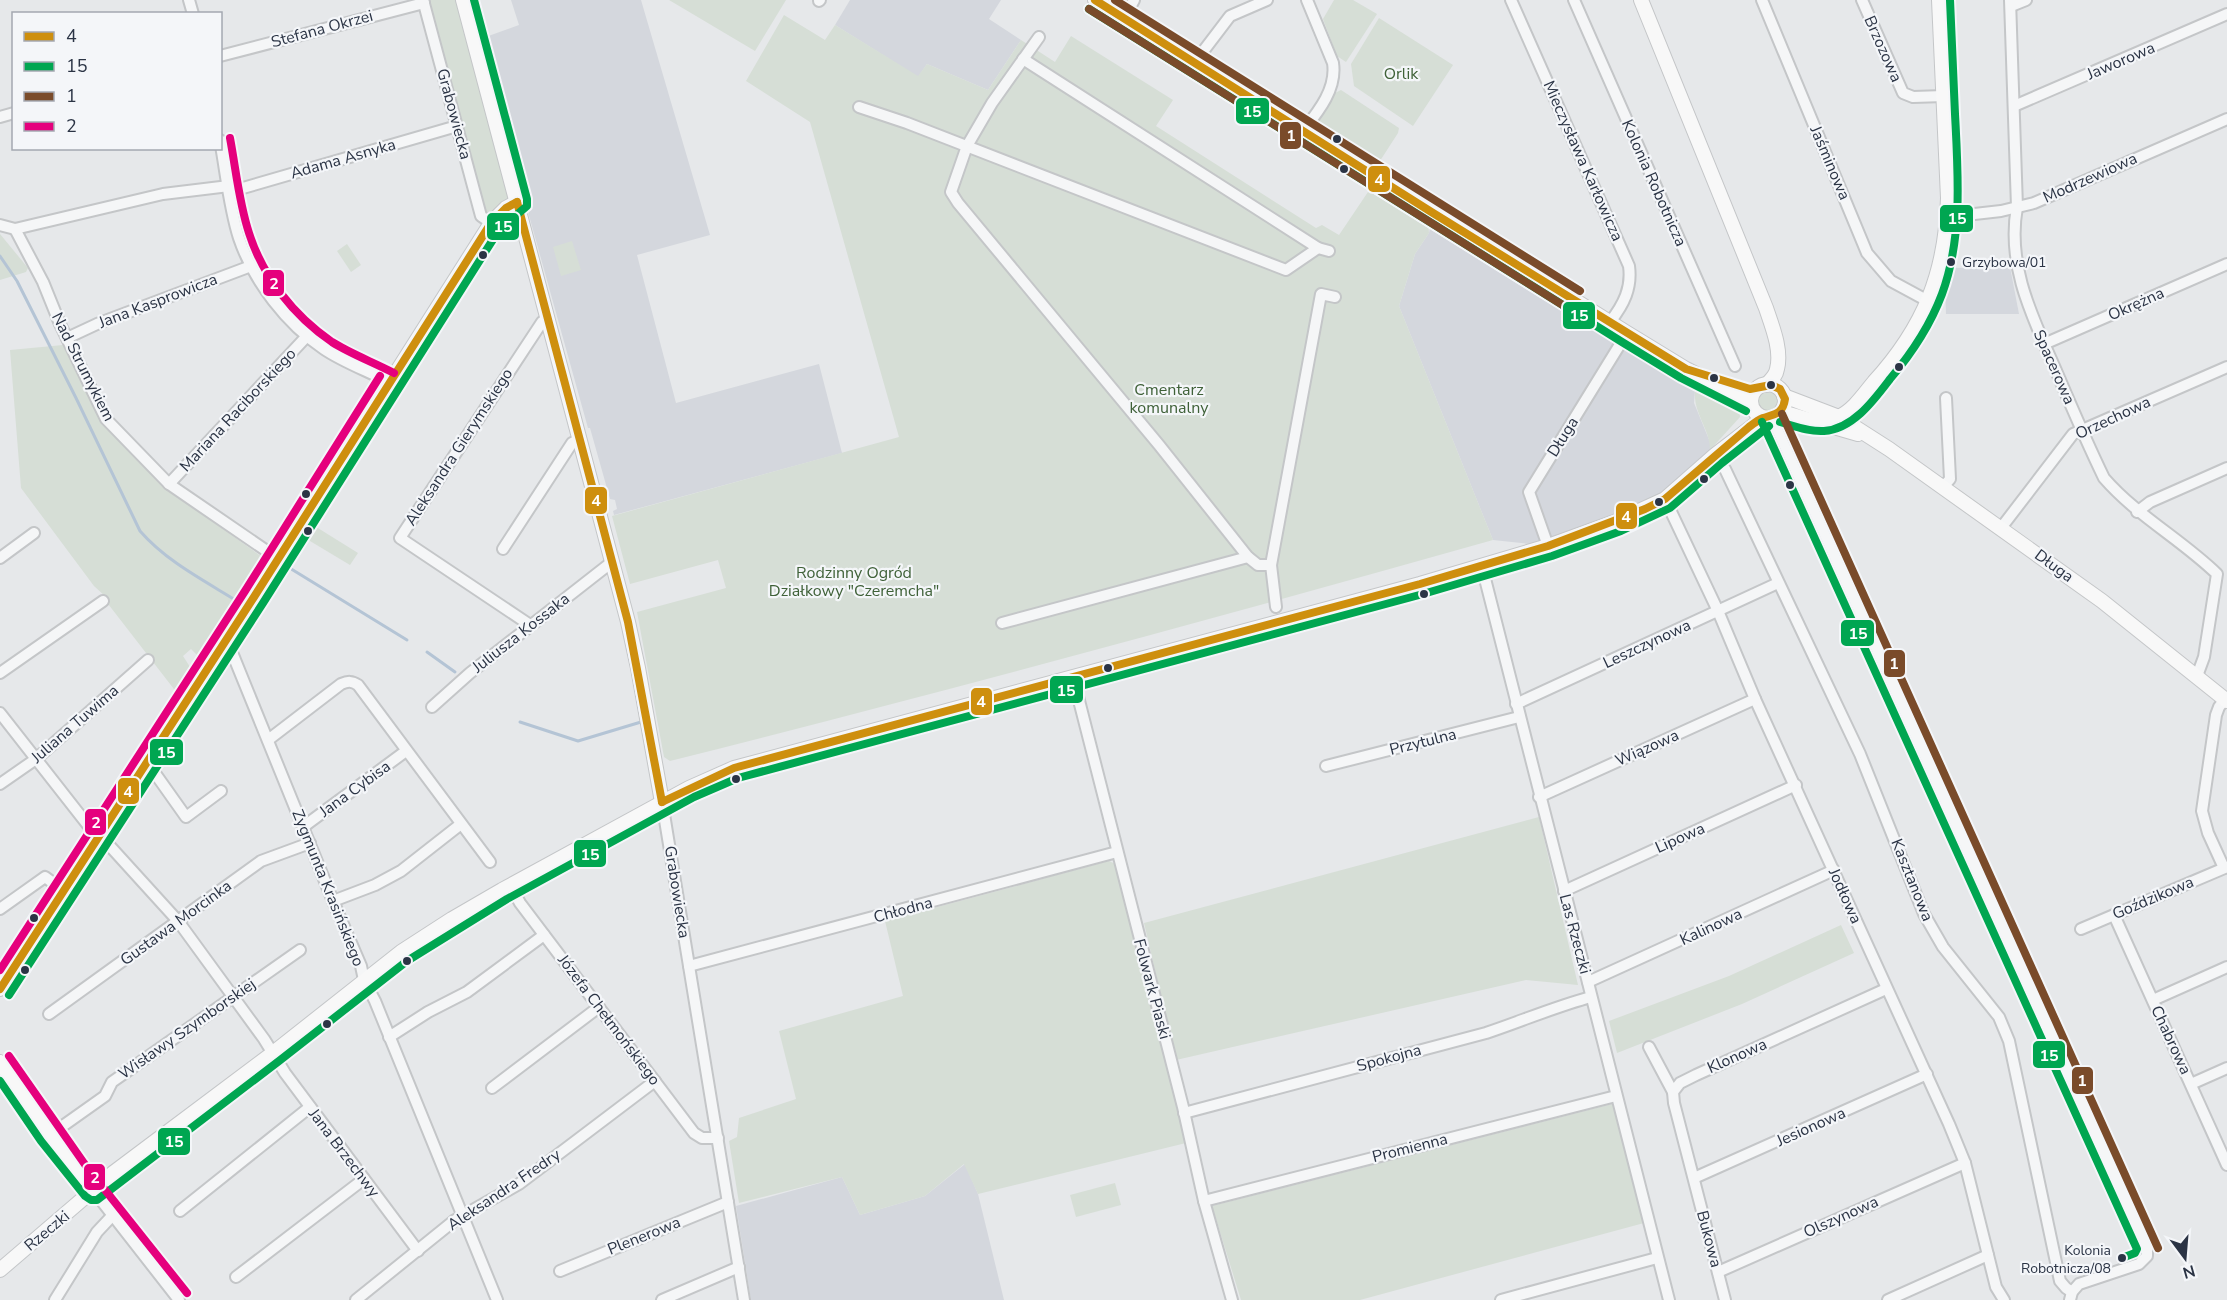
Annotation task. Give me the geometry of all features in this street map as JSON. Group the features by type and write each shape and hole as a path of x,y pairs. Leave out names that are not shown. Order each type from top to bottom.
{"street":[{"name":"Grabowiecka","path":"463,0 580,439 638,668 744,1300"},
{"name":"Długa","path":"1095,0 1686,369 1763,405 1827,417 1858,428 2102,601 2226,700"},
{"path":"1124,18 1134,0"},
{"path":"1195,62 1230,16 1268,0"},
{"path":"1304,131 1330,92 1335,73 1307,0"},
{"name":"Mieczysława Karłowicza","path":"1511,0 1629,266 1631,280 1628,293 1610,322"},
{"name":"Kolonia Robotnicza","path":"1574,0 1735,366"},
{"path":"1641,0 1766,308 1776,341 1777,370 1763,405 1785,405 1782,393 1782,370 1778,361"},
{"name":"Jaśminowa","path":"1762,0 1867,253 1891,281 1928,301"},
{"name":"Brzozowa","path":"1862,0 1903,93 1913,97 1944,96"},
{"path":"1827,417 1855,405 1893,362 1917,325 1939,269 1948,217 1939,0"},
{"path":"2010,3 2026,0"},
{"name":"Grabowiecka","path":"424,1 482,216 491,223"},
{"name":"Stefana Okrzei","path":"222,55 424,1"},
{"name":"Spacerowa","path":"2010,3 2017,207 2014,225 2019,279 2031,315 2104,478 2137,512 2222,572 2204,657 2197,676"},
{"name":"Jaworowa","path":"2014,106 2227,14"},
{"path":"1039,37 992,103 967,146 951,192 1248,557 1258,565 1271,565"},
{"path":"859,107 967,146 1286,270 1324,249 1023,59"},
{"name":"Modrzewiowa","path":"1948,217 2001,211 2034,203 2227,119"},
{"name":"Adama Asnyka","path":"15,229 163,194 229,189 457,126"},
{"path":"222,150 239,237 251,266 280,308 307,336 326,351 389,382"},
{"path":"0,989 223,645 491,223 506,208 517,202"},
{"path":"0,225 15,229"},
{"name":"Nad Strumykiem","path":"15,229 43,282 106,418 169,484 277,558"},
{"name":"Okrężna","path":"2044,344 2227,264"},
{"name":"Jana Kasprowicza","path":"67,338 97,324 251,266"},
{"path":"1276,607 1271,565 1321,294 1335,297"},
{"name":"Aleksandra Gierymskiego","path":"531,625 400,538 542,322 548,319"},
{"name":"Długa","path":"1548,546 1529,492 1627,333"},
{"name":"Mariana Raciborskiego","path":"169,484 307,336"},
{"path":"1827,417 1893,362"},
{"name":"Orzechowa","path":"2001,528 2067,442 2081,430 2227,367"},
{"name":"Długa","path":"1763,405 1774,386 1782,393 1827,417 1875,439"},
{"path":"1943,487 1950,479 1946,398"},
{"name":"Rzeczki","path":"0,1270 93,1190 273,1053 400,952 510,885 662,802 734,768 1482,567 1548,546 1617,521 1665,499 1726,446 1763,405"},
{"name":"Kasztanowa","path":"1763,405 2148,1252 2139,1264 2079,1284 2070,1298"},
{"path":"1855,405 1854,417 1858,428"},
{"path":"503,549 572,443 580,439"},
{"path":"2137,512 2150,502 2227,468"},
{"name":"Kasztanowa","path":"1725,469 1860,754 1923,914 1943,947 1999,1017 2004,1028 2015,1069 2060,1281 2070,1298"},
{"name":"Jodłowa","path":"1665,499 1718,611 1755,699 1796,785 1886,989 1927,1074 1965,1163 1996,1287 2004,1300"},
{"path":"0,558 34,533"},
{"path":"1002,623 1248,557"},
{"name":"Juliusza Kossaka","path":"432,707 470,673 612,562"},
{"name":"Las Rzeczki","path":"1482,567 1669,1300"},
{"name":"Leszczynowa","path":"1516,704 1778,583"},
{"path":"0,673 103,601"},
{"name":"Zygmunta Krasińskiego","path":"223,645 233,655 361,966 364,980 498,1300"},
{"name":"Juliana Tuwima","path":"0,784 36,759 148,660"},
{"name":"Folwark Piaski","path":"1073,677 1184,1113 1204,1201 1232,1300"},
{"path":"268,740 347,681 358,685 490,862"},
{"name":"Wiązowa","path":"1539,797 1755,699"},
{"name":"Goździkowa","path":"2081,929 2225,867 2208,833 2202,811 2216,715 2219,707 2226,700"},
{"name":"Jana Brzechwy","path":"0,712 99,836 178,921 285,1073 418,1251"},
{"name":"Przytulna","path":"1326,766 1519,717"},
{"name":"Jana Cybisa","path":"303,827 406,750"},
{"path":"147,762 186,817 221,791"},
{"name":"Lipowa","path":"1564,891 1796,785"},
{"path":"333,902 375,885 401,871 461,824"},
{"name":"Gustawa Morcinka","path":"49,1014 261,861 310,843"},
{"name":"Chłodna","path":"689,966 1117,852"},
{"name":"Kalinowa","path":"1588,982 1834,870"},
{"path":"0,909 45,877 64,891"},
{"name":"Józefa Chełmońskiego","path":"510,885 520,903 694,1133 702,1138 718,1138"},
{"name":"Chabrowa","path":"2114,915 2227,1164"},
{"path":"389,1037 428,1012 467,992 544,934"},
{"name":"Wisławy Szymborskiej","path":"50,1135 105,1096 112,1082 300,950"},
{"path":"2153,1000 2227,967"},
{"name":"Klonowa","path":"1673,1092 1680,1083 1696,1075 1886,989"},
{"name":"Spokojna","path":"1184,1113 1486,1033 1526,1020 1554,1007 1591,997"},
{"path":"492,1088 599,1007"},
{"path":"1648,1047 1673,1092 1694,1178"},
{"path":"0,1062 50,1135 179,1300"},
{"path":"2191,1084 2227,1068"},
{"name":"Jesionowa","path":"1694,1178 1927,1074"},
{"name":"Aleksandra Fredry","path":"356,1300 462,1216 519,1184 655,1081"},
{"name":"Promienna","path":"1204,1201 1616,1096"},
{"path":"180,1210 310,1107"},
{"name":"Olszynowa","path":"1718,1272 1965,1163"},
{"name":"Bukowa","path":"1694,1178 1725,1300"},
{"path":"236,1277 364,1179"},
{"name":"Plenerowa","path":"560,1270 728,1202"},
{"path":"55,1300 97,1232 112,1216"},
{"path":"1888,1300 1988,1255"},
{"path":"1502,1300 1658,1258"},
{"path":"662,1300 739,1267"}],"shaded area":[{"path":"511,0 641,0 710,235 637,255 676,403 819,364 842,453 614,515 613,511 617,509 615,500 610,499 590,428 588,428 480,39 519,25"},
{"path":"850,0 1001,0 989,19 1021,40 988,90 927,64 918,77 835,25"},
{"path":"1433,213 1702,375 1695,390 1694,403 1711,450 1665,499 1548,546 1493,540 1399,306 1415,254 1429,233"},
{"path":"2010,267 2019,314 1946,314 1945,284 1950,268"},
{"path":"965,1164 978,1194 1004,1300 751,1300 736,1206 842,1177 860,1215 925,1196"}],"green space":[{"path":"423,0 463,0 517,202 491,223 481,216"},
{"path":"669,0 786,0 755,51"},
{"path":"1334,0 1353,0 1377,14 1346,62 1337,56 1323,19"},
{"name":"Cmentarz komunalny","path":"784,15 825,40 835,25 918,76 927,64 988,90 1021,40 1055,62 1071,36 1173,100 1156,126 1316,228 1322,225 1339,235 1372,186 1428,221 1429,233 1415,254 1399,306 1493,540 1185,626 876,708 670,761 664,757 637,612 726,588 718,560 630,584 612,516 899,437 810,122 746,81"},
{"name":"Orlik","path":"1379,18 1453,65 1413,126 1354,86 1351,64"},
{"path":"1341,90 1399,128 1376,167 1369,156 1316,123 1335,93"},
{"path":"0,234 28,268 26,272 0,280"},
{"path":"572,241 581,270 561,276 553,247"},
{"path":"347,244 361,265 351,272 337,251"},
{"path":"63,345 100,419 160,484 265,559 200,658 191,649 183,656 192,670 177,693 21,488 10,350"},
{"path":"1712,388 1738,399 1740,417 1710,450 1696,406 1695,390 1701,392"},
{"path":"1768,391 1776,394 1779,402 1776,410 1768,413 1760,410 1757,402 1760,394"},
{"path":"313,525 358,553 350,565 305,538"},
{"path":"1539,817 1578,985 1526,980 1176,1060 1144,923"},
{"path":"1109,861 1118,865 1186,1143 978,1194 964,1164 925,1196 860,1215 842,1177 739,1203 729,1141 737,1137 739,1118 796,1099 779,1031 903,996 885,921"},
{"path":"1841,925 1854,953 1742,1004 1617,1053 1609,1021 1729,976"},
{"path":"1616,1103 1644,1223 1360,1300 1241,1300 1212,1206"},
{"path":"1115,1183 1121,1205 1076,1217 1070,1195"}],"waterway":[{"path":"0,256 17,281 140,531 173,561 237,601"},
{"path":"288,567 407,640"},
{"path":"427,652 455,672"},
{"path":"520,722 578,741 641,722"}],"transit line":[{"name":"15","path":"9,995 263,603 499,230 527,206 474,0"},
{"name":"4","path":"662,802 734,768 1420,584 1548,546 1645,509 1665,499 1749,427 1761,419 1778,413 1782,408 1785,399 1780,389 1771,385 1750,389 1686,369 1095,0"},
{"name":"1","path":"1115,0 1580,291"},
{"name":"15","path":"1780,422 1807,430 1824,431 1844,425 1862,412 1913,349 1932,317 1942,294 1953,250 1958,205 1950,0"},
{"name":"15","path":"1089,9 1622,342 1681,378 1746,411"},
{"name":"1","path":"1089,9 1569,309"},
{"name":"2","path":"230,138 246,222 255,249 271,280 293,308 318,332 339,346 394,373"},
{"name":"4","path":"517,202 628,622 662,802"},
{"name":"4","path":"0,989 254,597 491,223 506,208 517,202"},
{"name":"2","path":"0,970 245,591 380,376"},
{"name":"1","path":"1782,414 2158,1248"},
{"name":"15","path":"1762,422 2137,1249 2135,1253 2122,1258"},
{"name":"15","path":"0,1081 41,1141 85,1196 91,1200 97,1200 407,961 507,899 694,797 738,778 1423,594 1552,556 1621,531 1670,508 1769,426"},
{"name":"2","path":"9,1056 86,1166 187,1293"}],"place":[{"name":"Grzybowa/01","path":"1951,262"},
{"name":"Kolonia Robotnicza/08","path":"2122,1258"}],"park label":[{"name":"Rodzinny Ogród Działkowy \"Czeremcha\"","path":"854,582"}]}
